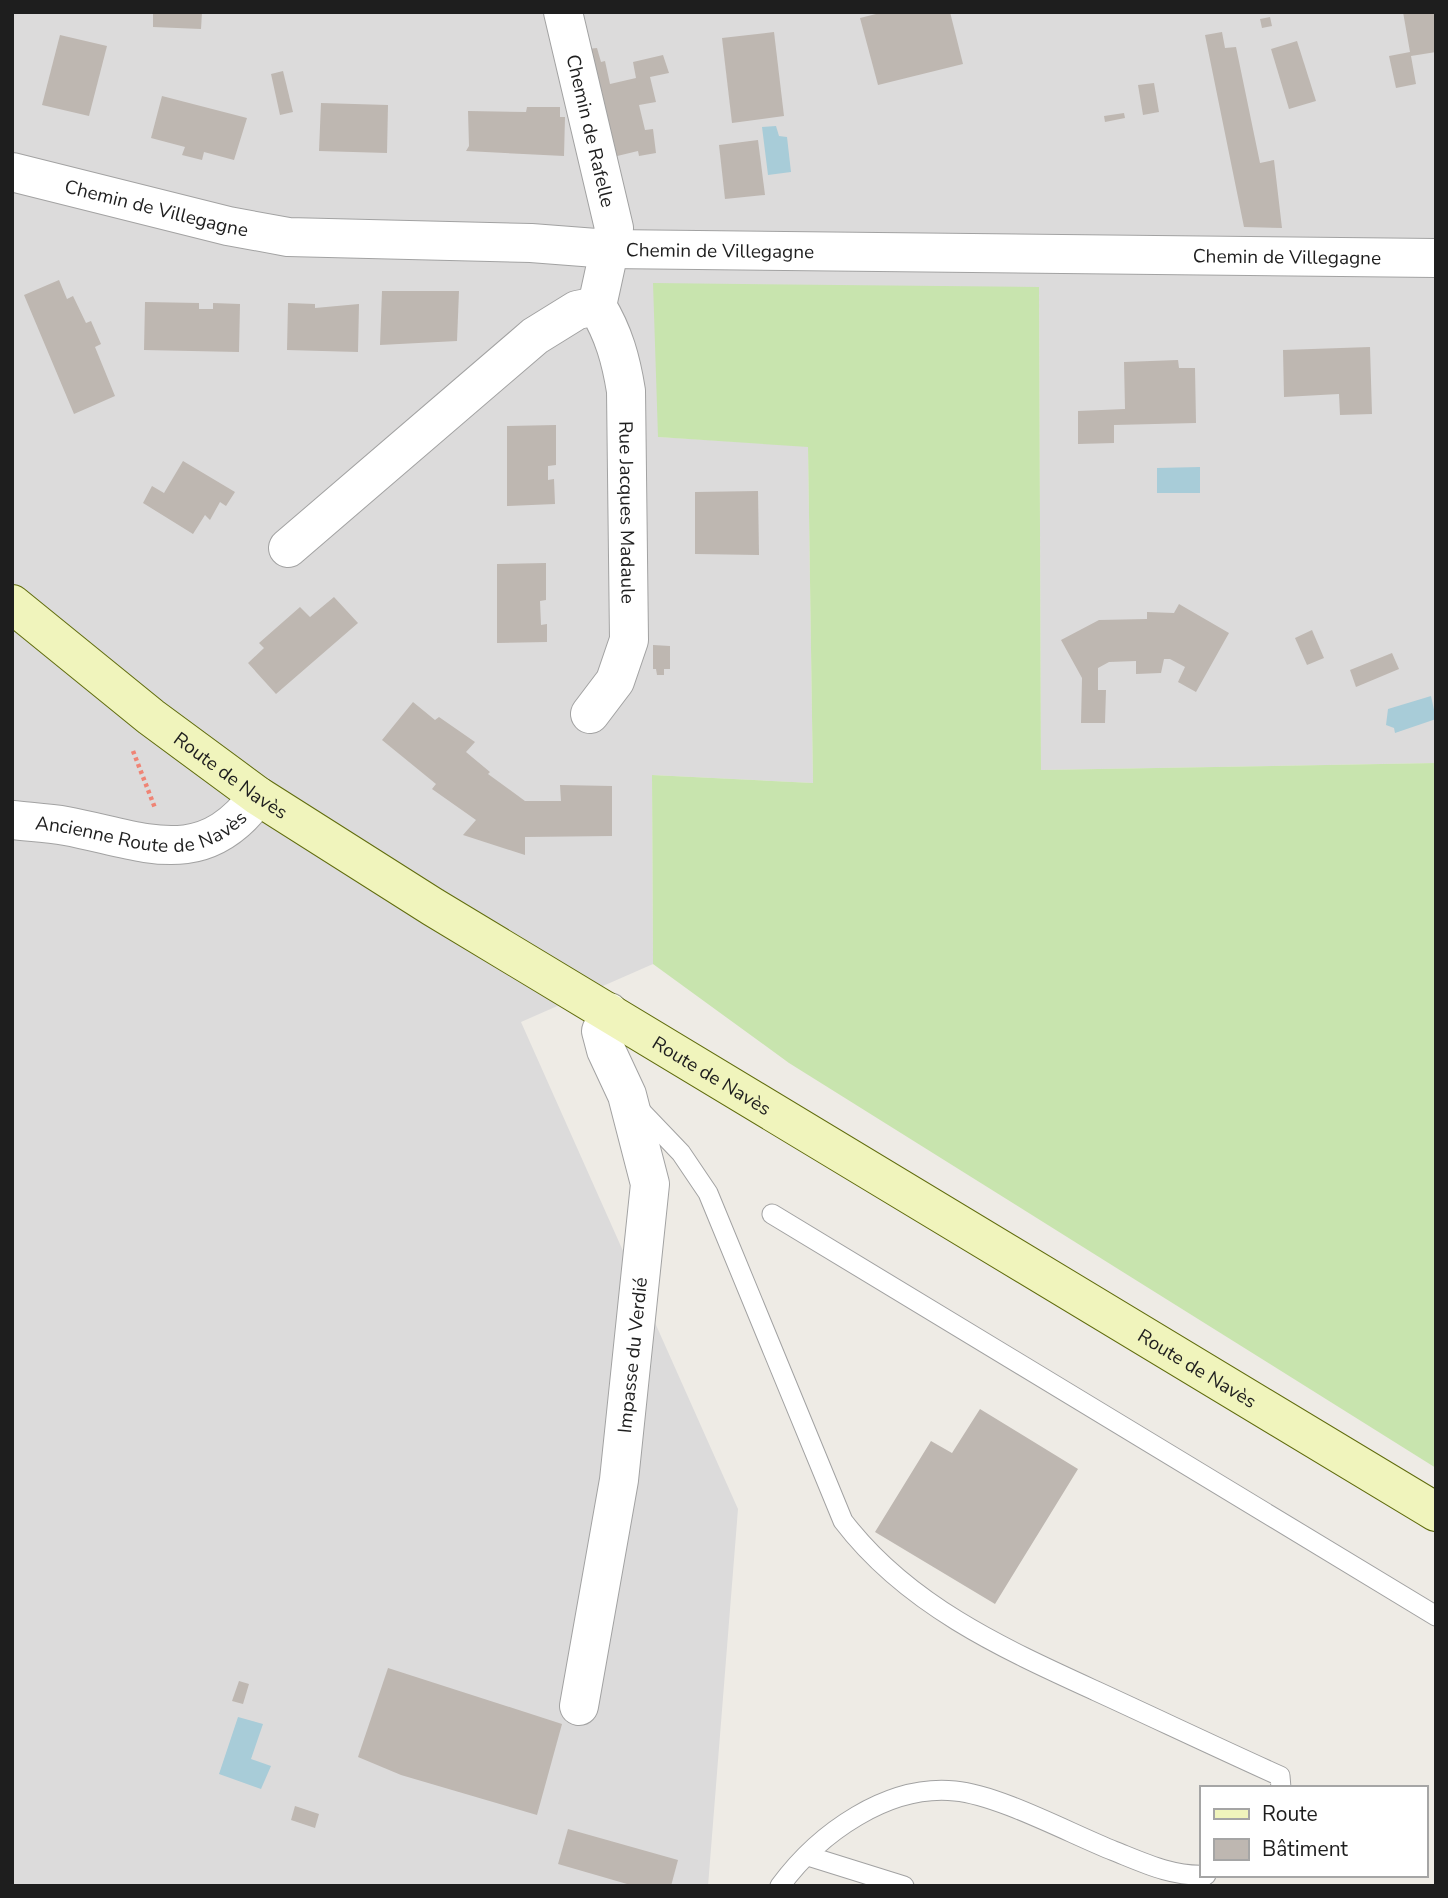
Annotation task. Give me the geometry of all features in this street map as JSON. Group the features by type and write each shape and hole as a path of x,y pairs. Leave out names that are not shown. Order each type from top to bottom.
{"main road":[{"name":"Route de Navès","path":"12,604 151,717 258,796 433,907 1436,1512"}],"street":[{"name":"Chemin de Rafelle","path":"563,12 614,228 609,249"},
{"name":"Chemin de Villegagne","path":"12,172 228,226 278,235 531,243 609,249 1436,258"},
{"path":"288,548 535,336 577,310 597,306 609,249"},
{"name":"Rue Jacques Madaule","path":"590,715 615,681 629,640 626,391 620,356 611,330 597,306"},
{"name":"Ancienne Route de Navès","path":"12,820 64,825 160,847 184,846 209,838 230,826 258,796"},
{"name":"Impasse du Verdié","path":"579,1706 618,1480 650,1184 627,1095 606,1050 601,1031 609,1012"}],"lane":[{"path":"627,1095 681,1153 708,1193 843,1521 868,1553 926,1601 988,1641 1280,1776 1281,1786"},
{"path":"772,1214 1436,1616"},
{"path":"780,1886 835,1830 863,1813 906,1794 931,1790 957,1791 990,1800 1166,1871 1200,1874"},
{"path":"808,1856 904,1886"}],"path":[{"path":"130,746 148,783 160,847"}],"shaded area":[{"path":"12,12 1436,12 1436,763 1041,770 1039,287 659,437 808,446 813,783 652,775 653,964 521,1022 738,1509 708,1886 12,1886"}],"green space":[{"path":"653,283 1039,287 1041,770 1436,763 1436,1468 789,1063 653,964 652,775 813,783 808,447 658,437"}],"water":[{"path":"776,126 779,136 787,137 791,172 768,175 762,127"},
{"path":"1200,467 1200,493 1157,493 1157,468"},
{"path":"1431,696 1436,719 1395,733 1394,728 1386,725 1388,709"},
{"path":"238,1717 263,1724 251,1759 271,1766 261,1789 219,1774"}],"building":[{"path":"153,12 202,12 201,29 153,27"},
{"path":"884,12 950,12 963,64 878,85 860,18"},
{"path":"1403,12 1436,12 1436,52 1411,56 1416,84 1396,88 1389,56 1410,52"},
{"path":"1270,17 1272,26 1262,28 1260,19"},
{"path":"774,32 784,116 732,123 722,38"},
{"path":"1222,32 1225,48 1236,47 1260,163 1274,160 1282,228 1244,227 1205,35"},
{"path":"60,35 107,46 89,116 42,105"},
{"path":"1297,41 1316,101 1289,109 1271,49"},
{"path":"597,48 601,62 605,61 610,84 636,78 633,62 663,55 669,73 650,77 656,102 639,105 645,130 653,129 656,153 639,156 638,151 613,157 587,49"},
{"path":"283,71 293,112 280,115 271,74"},
{"path":"1154,83 1159,112 1143,115 1138,85"},
{"path":"162,96 247,118 234,160 204,152 202,160 182,155 185,147 151,138"},
{"path":"321,103 388,105 387,153 319,151"},
{"path":"527,107 560,107 560,117 565,117 564,156 466,151 469,146 468,111 526,112"},
{"path":"1124,113 1125,118 1105,122 1104,116"},
{"path":"758,140 765,195 725,199 719,145"},
{"path":"59,280 67,299 73,296 86,323 91,321 101,344 95,347 115,396 74,414 24,295"},
{"path":"382,291 459,291 457,341 380,345"},
{"path":"145,302 199,303 199,309 213,309 213,303 240,304 239,352 144,350"},
{"path":"288,303 315,304 315,308 359,304 358,352 287,350"},
{"path":"1370,347 1372,414 1340,415 1339,394 1284,397 1283,350"},
{"path":"1178,360 1179,368 1195,368 1196,423 1114,425 1114,443 1078,444 1078,411 1125,409 1124,362"},
{"path":"556,425 556,465 548,466 548,480 554,479 555,504 507,506 507,426"},
{"path":"183,461 235,492 226,506 220,502 210,520 205,515 193,534 143,503 152,486 164,493"},
{"path":"758,491 759,555 695,554 695,492"},
{"path":"546,563 546,600 540,601 541,625 547,624 547,642 497,643 497,564"},
{"path":"334,597 358,623 276,694 248,663 264,648 259,643 300,607 310,617"},
{"path":"1179,604 1229,633 1196,692 1178,682 1185,667 1170,659 1164,659 1161,673 1136,674 1136,661 1109,662 1098,668 1098,690 1106,690 1105,723 1081,723 1082,678 1061,640 1099,620 1147,619 1147,612 1174,613"},
{"path":"1312,630 1324,658 1307,665 1295,638"},
{"path":"653,645 670,646 670,669 664,669 664,675 657,675 656,669 653,669"},
{"path":"1392,653 1399,669 1356,687 1350,670"},
{"path":"413,702 435,720 439,717 475,742 466,752 490,772 488,774 525,801 561,801 560,785 612,786 612,836 525,837 525,855 463,835 476,820 432,789 436,784 382,740"},
{"path":"980,1409 1078,1469 995,1604 875,1532 931,1441 952,1453"},
{"path":"388,1668 562,1724 537,1815 401,1775 358,1757"},
{"path":"239,1681 249,1684 243,1704 232,1701"},
{"path":"295,1806 319,1814 315,1828 291,1820"},
{"path":"568,1829 678,1860 671,1886 634,1886 558,1864"}]}
